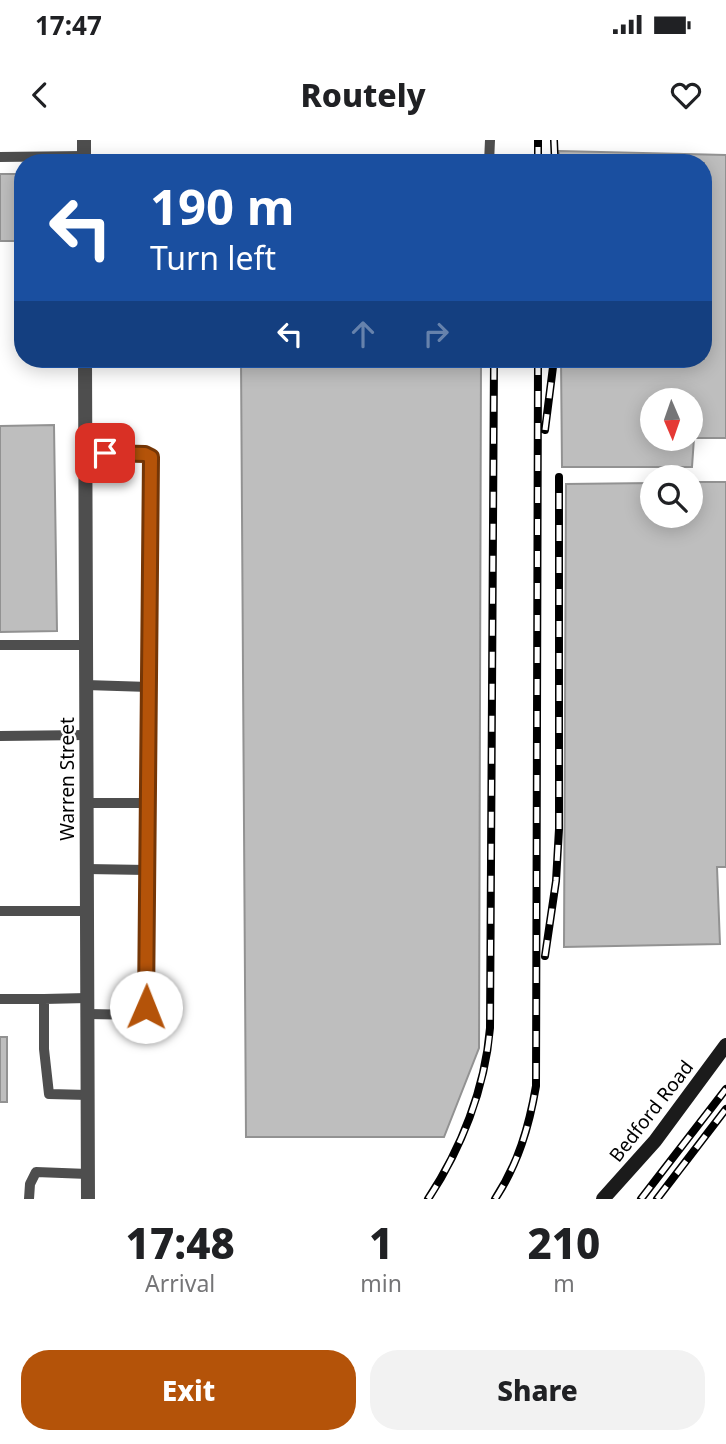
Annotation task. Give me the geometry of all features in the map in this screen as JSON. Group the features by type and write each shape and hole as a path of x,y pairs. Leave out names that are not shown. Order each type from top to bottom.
{"street":[{"name":"Warren Street","path":"85,368 88,1199"},
{"name":"Bedford Road","path":"603,1199 655,1141 726,1045"}],"lane":[{"path":"85,453 145,454 151,457 146,1007 142,1015 88,1014"},
{"path":"0,645 86,645"},
{"path":"86,685 149,687"},
{"path":"0,736 86,735"},
{"path":"87,803 148,803"},
{"path":"87,869 147,870"},
{"path":"0,911 87,911"},
{"path":"0,999 88,999"},
{"path":"44,999 45,1068 49,1094 88,1095"},
{"path":"29,1199 30,1184 36,1172 88,1174"}],"building":[{"path":"559,151 684,154 559,154"},
{"path":"712,155 726,155 726,438 704,438 704,388 640,388 640,452 693,452 692,465 562,467 561,368 712,368"},
{"path":"0,174 14,174 14,241 0,241"},
{"path":"241,368 481,368 479,1048 444,1137 246,1137"},
{"path":"54,425 57,631 0,632 0,426"},
{"path":"703,482 726,482 726,867 717,867 720,944 564,947 566,484 640,483 640,528 703,528"},
{"path":"0,1037 7,1037 7,1102 0,1102"}],"railway":[{"path":"538,140 538,154"},
{"path":"554,140 555,154"},
{"path":"428,1199 451,1160 470,1118 483,1073 490,1028 494,368"},
{"path":"495,1199 522,1145 536,1086 538,368"},
{"path":"545,430 553,368"},
{"path":"545,956 556,881 559,829 559,477"},
{"path":"641,1199 726,1089"},
{"path":"657,1199 726,1109"}],"route":[{"path":"105,453 145,454 151,457 146,1007"}]}
